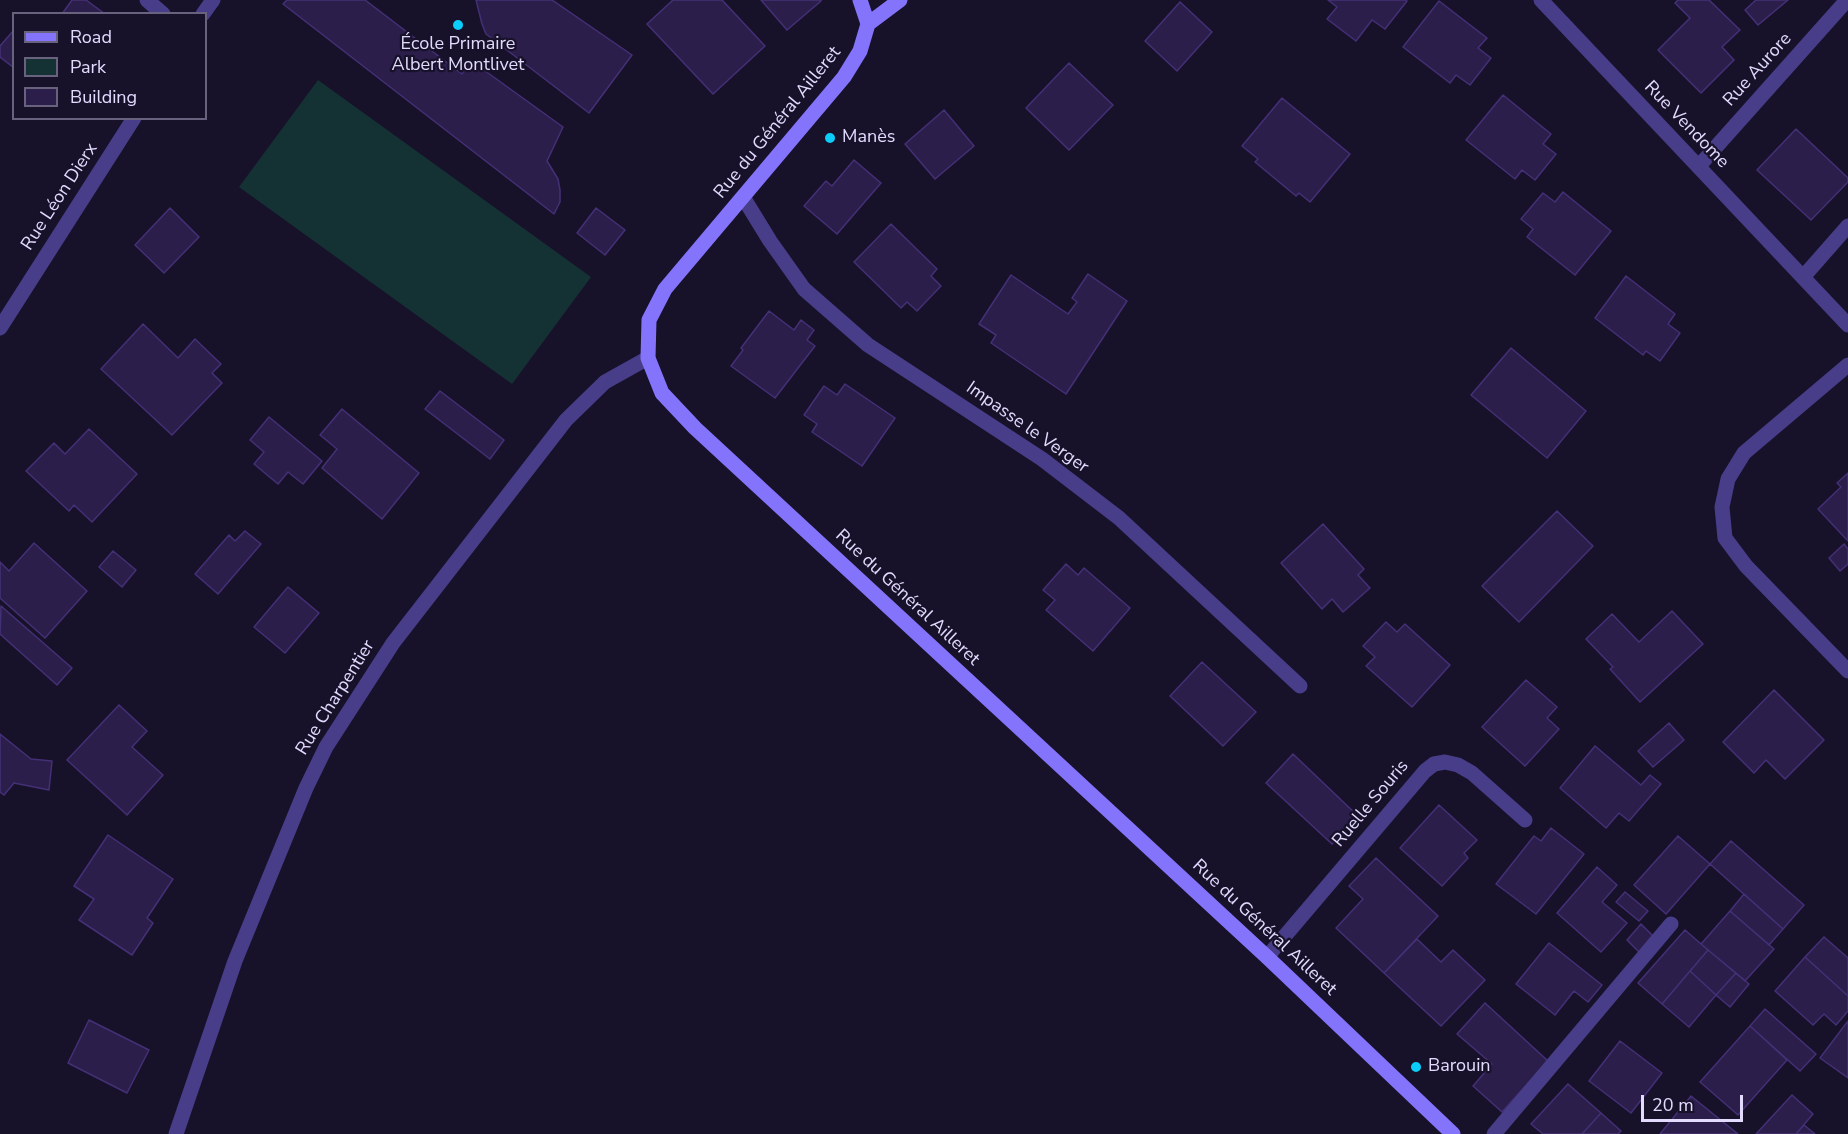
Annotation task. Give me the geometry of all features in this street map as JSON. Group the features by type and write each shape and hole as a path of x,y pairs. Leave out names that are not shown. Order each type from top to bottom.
{"main road":[{"path":"860,0 868,24 900,0"},
{"name":"Rue du Général Ailleret","path":"868,24 860,51 844,76 665,289 649,320 648,358 662,393 695,428 1267,957 1454,1134"}],"street":[{"path":"147,0 161,12"},
{"name":"Rue Vendome","path":"1541,0 1848,325"},
{"name":"Rue Aurore","path":"1699,166 1847,0"},
{"name":"Rue Léon Dierx","path":"0,328 133,120"},
{"name":"Impasse le Verger","path":"743,197 804,289 868,345 1042,459 1119,518 1300,686"},
{"path":"1804,276 1848,226"},
{"name":"Rue Charpentier","path":"176,1134 235,961 306,788 339,727 393,643 566,420 605,382 648,358"},
{"path":"1848,365 1744,453 1728,479 1722,507 1725,538 1746,566 1848,671"},
{"name":"Ruelle Souris","path":"1267,957 1425,771 1434,764 1445,762 1458,765 1472,773 1525,820"},
{"path":"1494,1134 1671,924"}],"green space":[{"path":"318,80 591,277 512,384 239,187"}],"building":[{"path":"72,0 86,0 102,12 63,12"},
{"path":"287,0 365,0 462,74 470,60 563,127 547,161 558,179 560,190 560,202 554,214 283,4"},
{"path":"476,0 552,0 632,55 589,113 486,34"},
{"path":"673,0 722,0 765,46 713,94 647,24"},
{"path":"761,0 821,0 821,1 787,30"},
{"path":"1328,0 1407,1 1385,29 1372,20 1356,41 1327,19 1337,7"},
{"path":"1678,0 1709,0 1740,30 1722,47 1734,60 1701,93 1658,50 1690,18 1675,3"},
{"path":"1756,0 1788,0 1758,25 1745,10"},
{"path":"1439,1 1487,38 1478,48 1491,58 1470,85 1456,75 1450,83 1403,47"},
{"path":"1180,2 1212,32 1177,71 1145,41"},
{"path":"12,32 12,66 0,57 0,46"},
{"path":"1069,63 1113,105 1069,150 1026,108"},
{"path":"1503,95 1551,134 1543,144 1556,154 1535,180 1522,170 1515,179 1466,140"},
{"path":"1282,98 1350,154 1310,202 1299,193 1296,196 1255,162 1258,159 1242,146"},
{"path":"944,110 974,146 935,179 905,144"},
{"path":"1796,129 1848,178 1848,182 1811,220 1757,170"},
{"path":"854,160 881,183 837,234 804,206 826,181 832,186"},
{"path":"1563,192 1611,231 1575,275 1527,237 1533,229 1521,219 1543,193 1555,202"},
{"path":"170,208 199,237 164,273 135,245"},
{"path":"596,208 625,230 605,255 577,233"},
{"path":"891,224 937,269 931,276 941,286 917,311 907,302 901,308 854,262"},
{"path":"1088,274 1127,301 1066,394 991,343 996,335 979,324 1011,275 1068,314 1077,302 1072,298"},
{"path":"1626,276 1675,314 1668,324 1680,333 1660,361 1646,351 1643,355 1595,318"},
{"path":"769,311 794,330 801,320 814,330 807,340 815,346 775,398 731,366 743,350 741,348"},
{"path":"143,324 178,358 195,339 221,364 212,373 222,383 172,435 101,369"},
{"path":"1511,348 1586,411 1547,458 1471,395"},
{"path":"845,384 895,418 862,466 812,432 817,424 804,415 824,386 837,395"},
{"path":"440,391 504,440 490,459 425,409"},
{"path":"342,409 419,473 382,519 322,468 337,449 320,435"},
{"path":"269,417 322,461 303,484 288,472 278,484 254,464 264,452 250,440"},
{"path":"89,429 137,474 92,522 74,505 69,511 26,471 54,443 65,454"},
{"path":"1848,473 1848,541 1818,509 1841,487 1837,483"},
{"path":"1557,511 1593,546 1519,622 1482,586"},
{"path":"1323,524 1364,569 1358,575 1370,588 1343,612 1332,599 1322,609 1281,563"},
{"path":"245,531 261,544 218,594 195,574 229,535 235,541"},
{"path":"34,543 87,591 45,638 0,598 0,562 9,571"},
{"path":"1844,544 1848,549 1848,564 1840,571 1829,558"},
{"path":"113,551 136,570 122,587 99,567"},
{"path":"1066,564 1078,575 1084,568 1130,608 1093,651 1046,610 1055,600 1043,590"},
{"path":"288,587 319,613 285,653 254,627"},
{"path":"1,606 72,668 57,685 0,634"},
{"path":"1672,611 1703,644 1640,702 1610,669 1613,667 1586,639 1612,614 1639,642"},
{"path":"1386,622 1397,632 1405,624 1450,665 1412,707 1366,666 1375,657 1363,646"},
{"path":"1202,662 1256,712 1223,746 1170,696"},
{"path":"1526,680 1557,707 1547,718 1559,729 1525,766 1482,727"},
{"path":"1774,690 1824,740 1785,779 1766,760 1754,773 1723,742"},
{"path":"119,705 147,731 132,747 163,775 127,815 67,760"},
{"path":"1669,723 1684,740 1653,767 1638,751"},
{"path":"0,734 31,759 52,761 49,790 14,783 4,795 0,792"},
{"path":"1595,746 1641,785 1650,775 1661,784 1629,821 1619,813 1606,828 1560,788"},
{"path":"1293,754 1358,816 1332,844 1266,783"},
{"path":"1439,805 1477,840 1464,853 1468,858 1442,886 1400,848"},
{"path":"1551,828 1584,854 1536,914 1496,884 1534,836 1541,841"},
{"path":"108,835 173,879 147,918 153,923 132,955 79,920 94,899 74,886"},
{"path":"1678,836 1710,864 1666,914 1634,885"},
{"path":"1731,841 1804,905 1783,929 1710,864"},
{"path":"1376,858 1438,916 1384,973 1336,928 1363,899 1349,886"},
{"path":"1597,867 1617,885 1602,902 1627,923 1601,952 1557,913"},
{"path":"1625,892 1648,911 1639,921 1616,902"},
{"path":"1744,894 1783,929 1769,945 1730,911"},
{"path":"1730,911 1774,949 1745,981 1701,944"},
{"path":"1641,924 1653,936 1639,952 1627,940"},
{"path":"1685,930 1708,950 1662,1004 1638,983"},
{"path":"1824,937 1848,958 1848,996 1805,957"},
{"path":"1417,939 1441,962 1453,950 1485,980 1441,1026 1384,973"},
{"path":"1549,943 1602,985 1588,1002 1574,991 1555,1015 1516,984"},
{"path":"1708,950 1736,973 1716,995 1690,971"},
{"path":"1805,957 1848,996 1848,1011 1836,1025 1824,1014 1813,1025 1775,991"},
{"path":"1690,971 1716,995 1689,1027 1662,1004"},
{"path":"1736,973 1749,984 1730,1007 1716,995"},
{"path":"1485,1003 1548,1061 1502,1112 1473,1086 1492,1064 1457,1034"},
{"path":"1765,1009 1816,1054 1800,1071 1750,1026"},
{"path":"89,1020 149,1050 127,1093 68,1063"},
{"path":"1848,1021 1848,1078 1820,1058"},
{"path":"1750,1026 1787,1060 1738,1115 1700,1082"},
{"path":"1620,1041 1662,1073 1631,1113 1589,1081"},
{"path":"1568,1084 1601,1113 1582,1134 1543,1134 1531,1124"},
{"path":"1792,1095 1813,1114 1796,1134 1756,1134"},
{"path":"1691,1096 1738,1134 1660,1134"},
{"path":"1601,1113 1621,1131 1618,1134 1582,1134"},
{"path":"1804,1125 1815,1134 1796,1134"}],"place":[{"name":"École Primaire Albert Montlivet","path":"458,25"},
{"name":"Manès","path":"830,138"},
{"name":"Barouin","path":"1416,1067"}]}
